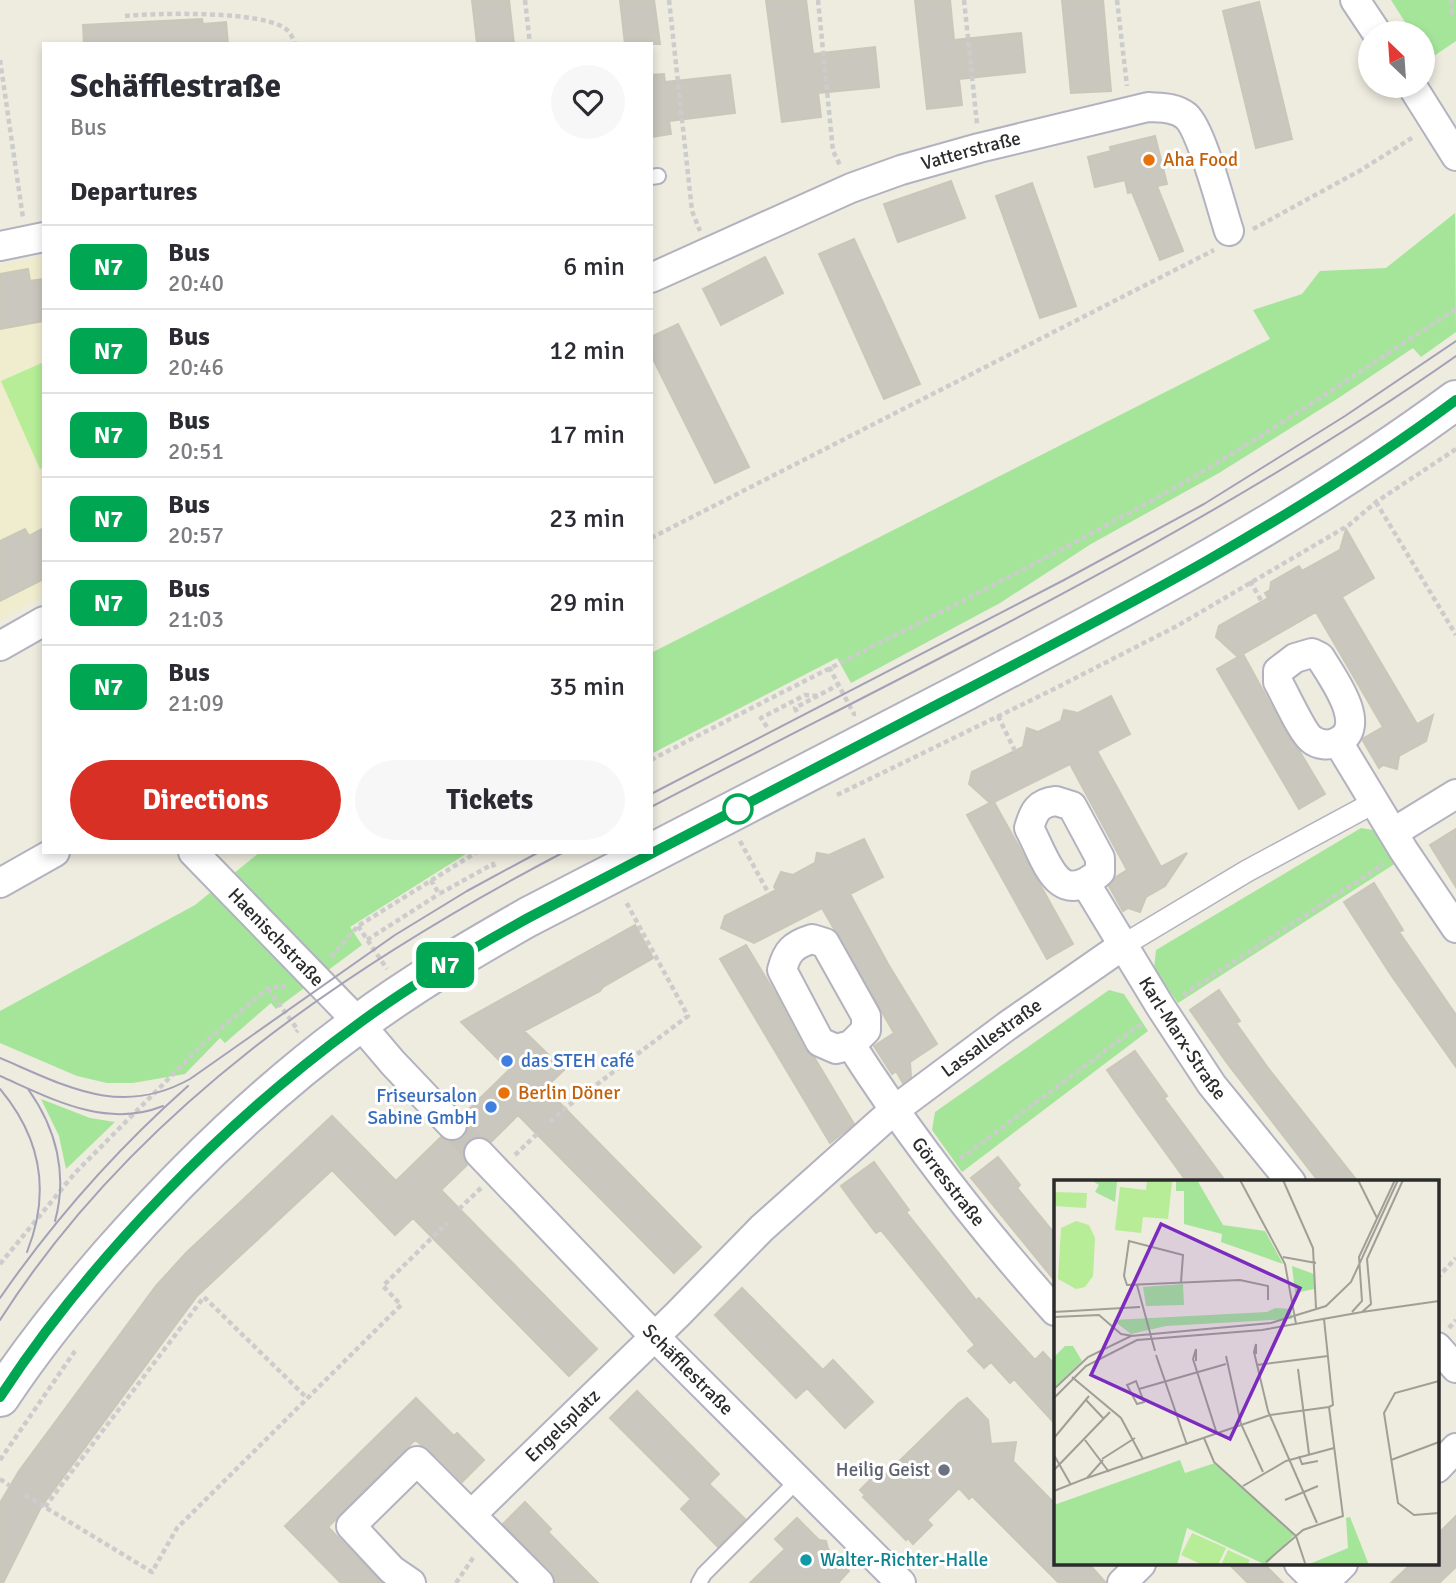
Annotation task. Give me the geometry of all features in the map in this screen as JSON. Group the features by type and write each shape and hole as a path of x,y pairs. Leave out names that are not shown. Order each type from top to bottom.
{"main road":[{"path":"653,853 1196,567 1370,460 1456,400"},
{"path":"0,1397 73,1299 177,1182 262,1101 359,1023 433,973 528,918 651,854"}],"street":[{"path":"1355,0 1369,21"},
{"path":"1419,98 1456,156"},
{"name":"Vatterstraße","path":"653,277 850,188 901,170 1148,107 1170,108 1186,116 1196,131 1220,241"},
{"path":"0,646 41,629"},
{"path":"1338,742 1456,928"},
{"path":"1394,832 1456,794"},
{"name":"Lassallestraße","path":"654,1336 762,1228 893,1111 1007,1026 1122,946 1247,871 1375,803"},
{"path":"0,883 51,854"},
{"name":"Haenischstraße","path":"195,854 359,1023"},
{"name":"Karl-Marx-Straße","path":"1086,884 1122,946 1212,1085 1289,1180"},
{"path":"359,1023 452,1125"},
{"name":"Görresstraße","path":"851,1045 893,1111 997,1246 1054,1310"},
{"name":"Schäfflestraße","path":"479,1153 654,1336 901,1583"},
{"name":"Engelsplatz","path":"471,1515 654,1336"},
{"path":"1438,1348 1456,1368"},
{"path":"1438,1467 1456,1448"},
{"path":"411,1583 392,1570 351,1527 417,1461 539,1583"},
{"path":"1122,1583 1139,1566"},
{"path":"1302,1566 1318,1583"},
{"path":"1324,1583 1341,1566"}],"lane":[{"path":"699,1583 704,1574 799,1479"}],"path":[{"path":"525,0 530,42"},
{"path":"669,0 692,211 709,250"},
{"path":"818,0 833,151 850,188"},
{"path":"964,0 979,148"},
{"path":"1117,0 1130,110"},
{"path":"1451,0 1452,13 1456,12"},
{"path":"125,16 184,13 254,19 281,26 289,31 294,42"},
{"path":"0,60 23,241"},
{"path":"1302,203 1435,123"},
{"path":"653,537 1220,241"},
{"path":"653,759 829,667 947,611 1153,500 1330,391 1456,309"},
{"path":"837,795 1125,654 1349,525 1377,502 1456,449"},
{"path":"1377,502 1456,635"},
{"path":"1250,581 1262,601"},
{"path":"797,712 795,708 838,685"},
{"path":"767,727 761,718 806,695 819,696"},
{"path":"998,716 1015,751"},
{"path":"729,847 752,836"},
{"path":"740,841 769,894"},
{"path":"309,974 328,960 358,926 474,854"},
{"path":"368,940 439,894 493,864 495,869"},
{"path":"431,880 439,894"},
{"path":"613,906 636,894"},
{"path":"550,1122 688,1016 625,900"},
{"path":"358,926 387,969"},
{"path":"0,1264 75,1173 199,1048 268,988 298,1030"},
{"path":"25,1495 152,1572 177,1528 401,1305 383,1286 447,1223"},
{"path":"1438,1277 1456,1258"},
{"path":"45,1507 204,1297 307,1398"},
{"path":"0,1460 82,1340"},
{"path":"0,1479 10,1486"},
{"path":"456,1583 476,1553"}],"shaded area":[{"path":"42,256 42,597 0,620 0,265"}],"green space":[{"path":"1391,0 1456,0 1456,41 1435,55 1435,21 1404,21"},
{"path":"1455,213 1456,332 1421,357 1413,348 1219,473 1091,544 1000,603 851,683 837,658 653,753 653,652 1270,339 1253,310 1302,294 1320,271 1386,268"},
{"path":"42,363 40,469 1,381"},
{"path":"1361,828 1373,830 1396,863 1178,1003 1154,969 1156,950"},
{"path":"258,854 466,854 350,927 362,945 276,1009 271,1003 225,1043 220,1038 185,1074 133,1083 107,1083 77,1076 0,1043 0,1011 195,905"},
{"path":"1109,990 1124,994 1148,1031 962,1172 932,1130 935,1112"},
{"path":"41,1099 90,1118 115,1122 66,1169 59,1136"}],"building":[{"path":"472,0 509,0 514,42 477,42"},
{"path":"620,0 654,0 660,44 625,42"},
{"path":"766,0 806,0 813,54 875,47 879,87 818,93 821,117 782,122"},
{"path":"915,0 950,0 954,40 1021,33 1025,72 959,79 962,105 927,109"},
{"path":"1062,0 1103,0 1111,91 1071,93"},
{"path":"1259,2 1292,139 1256,148 1223,11"},
{"path":"202,19 203,24 226,22 228,42 84,42 83,25"},
{"path":"664,74 665,82 730,75 735,113 669,121 671,134 653,137 653,75"},
{"path":"1155,136 1167,184 1157,186 1183,251 1160,260 1132,192 1128,193 1125,180 1095,187 1088,157 1111,151 1110,147"},
{"path":"951,181 965,218 898,242 884,204"},
{"path":"1032,183 1076,306 1040,318 996,196"},
{"path":"854,239 920,384 884,399 819,254"},
{"path":"765,257 783,293 721,325 703,289"},
{"path":"28,269 30,281 42,279 42,321 0,329 0,274"},
{"path":"678,324 749,467 715,483 653,359 653,336"},
{"path":"25,529 29,536 42,529 42,580 0,601 0,541"},
{"path":"1346,529 1374,578 1342,597 1417,724 1433,715 1426,741 1399,756 1397,769 1383,765 1379,768 1362,739 1383,727 1316,612 1243,654 1284,729 1325,794 1299,809 1217,669 1238,657 1216,637 1219,626 1268,598 1265,593 1270,590 1271,582 1299,566 1302,571 1340,550"},
{"path":"1111,696 1130,734 1097,751 1161,867 1187,853 1165,886 1146,897 1140,912 1128,908 1123,911 1109,886 1127,870 1070,764 994,802 1073,944 1047,959 967,815 990,803 969,784 972,772 1023,747 1027,728 1038,732 1061,721 1064,710 1078,713"},
{"path":"1456,829 1456,887 1430,845"},
{"path":"864,839 883,877 850,894 888,964 937,1044 910,1062 911,1077 903,1083 896,1071 892,1074 874,1046 894,1033 822,908 754,943 721,928 725,916 776,890 774,887 781,872 793,875 815,863 817,853 829,855"},
{"path":"1374,883 1403,930 1399,932 1456,1015 1456,1067 1391,975 1344,902"},
{"path":"635,925 653,958 600,991 524,1031 564,1070 545,1088 701,1247 674,1273 518,1115 491,1142 484,1137 476,1137 467,1142 463,1148 463,1156 467,1165 441,1190 597,1349 569,1376 413,1218 395,1235 332,1170 197,1296 41,1507 3,1583 0,1583 0,1503 19,1471 156,1286 186,1253 332,1116 396,1181 441,1137 455,1141 463,1137 468,1129 468,1120 464,1114 509,1070 461,1022"},
{"path":"746,945 805,1050 814,1057 854,1124 830,1143 720,959"},
{"path":"1219,990 1240,1021 1236,1023 1268,1068 1356,1180 1317,1180 1227,1063 1190,1010"},
{"path":"1135,1051 1167,1096 1164,1098 1225,1180 1186,1180 1107,1070"},
{"path":"998,1157 1020,1185 1017,1188 1054,1233 1054,1280 971,1178"},
{"path":"874,1162 909,1210 906,1212 976,1300 979,1298 1035,1360 1043,1352 1054,1364 1054,1423 1014,1379 1010,1383 991,1362 984,1368 968,1351 975,1345 881,1230 876,1233 841,1186"},
{"path":"742,1288 823,1370 833,1360 873,1402 845,1428 807,1388 796,1398 715,1315"},
{"path":"637,1391 719,1474 709,1484 745,1519 718,1547 681,1509 691,1499 610,1418"},
{"path":"416,1398 454,1436 457,1433 484,1460 462,1482 415,1440 328,1527 382,1583 341,1583 285,1526"},
{"name":"Heilig Geist","path":"967,1398 988,1420 991,1444 1016,1442 1013,1461 1054,1503 1054,1566 1091,1566 1106,1583 1059,1583 972,1496 969,1499 959,1488 927,1520 932,1525 913,1544 863,1497 865,1495 860,1490 879,1471 884,1476"},
{"path":"525,1502 551,1529 548,1532 598,1583 555,1583 551,1571 503,1524"},
{"path":"1456,1516 1456,1567 1439,1583 1391,1583 1409,1566 1438,1566 1438,1534"},
{"name":"Walter-Richter-Halle","path":"797,1518 819,1540 826,1541 828,1549 849,1571 838,1583 750,1583 785,1549 775,1539"},
{"path":"1231,1566 1266,1566 1283,1583 1248,1583"}],"tunnel":[{"path":"452,1125 479,1153"}],"tram line":[{"path":"653,793 1064,580 1204,504 1345,416 1456,341"},
{"path":"653,806 1163,539 1360,420 1456,356"},
{"path":"0,1058 48,1079 94,1094 140,1096 164,1090 190,1079 395,935 467,891 535,854"},
{"path":"0,1320 54,1244 114,1174 180,1110 251,1050 326,995 403,944 560,854"},
{"path":"0,1076 59,1102 100,1113 142,1112 163,1106"},
{"path":"0,1298 64,1213 136,1135 188,1086"},
{"path":"0,1089 25,1127 38,1166 39,1208 27,1252"},
{"path":"28,1089 46,1119 57,1152 60,1186 55,1221"}],"bus line":[{"name":"N7","path":"653,853 1196,567 1370,460 1456,400"},
{"name":"N7","path":"0,1397 63,1311 127,1236 177,1182 262,1101 328,1046 433,973 528,918 651,854"}],"place":[{"name":"Aha Food","path":"1149,160"},
{"name":"das STEH café","path":"507,1061"},
{"name":"Berlin Döner","path":"504,1093"},
{"name":"Friseursalon Sabine GmbH","path":"491,1107"},
{"name":"Heilig Geist","path":"944,1470"},
{"name":"Walter-Richter-Halle","path":"806,1560"}]}
